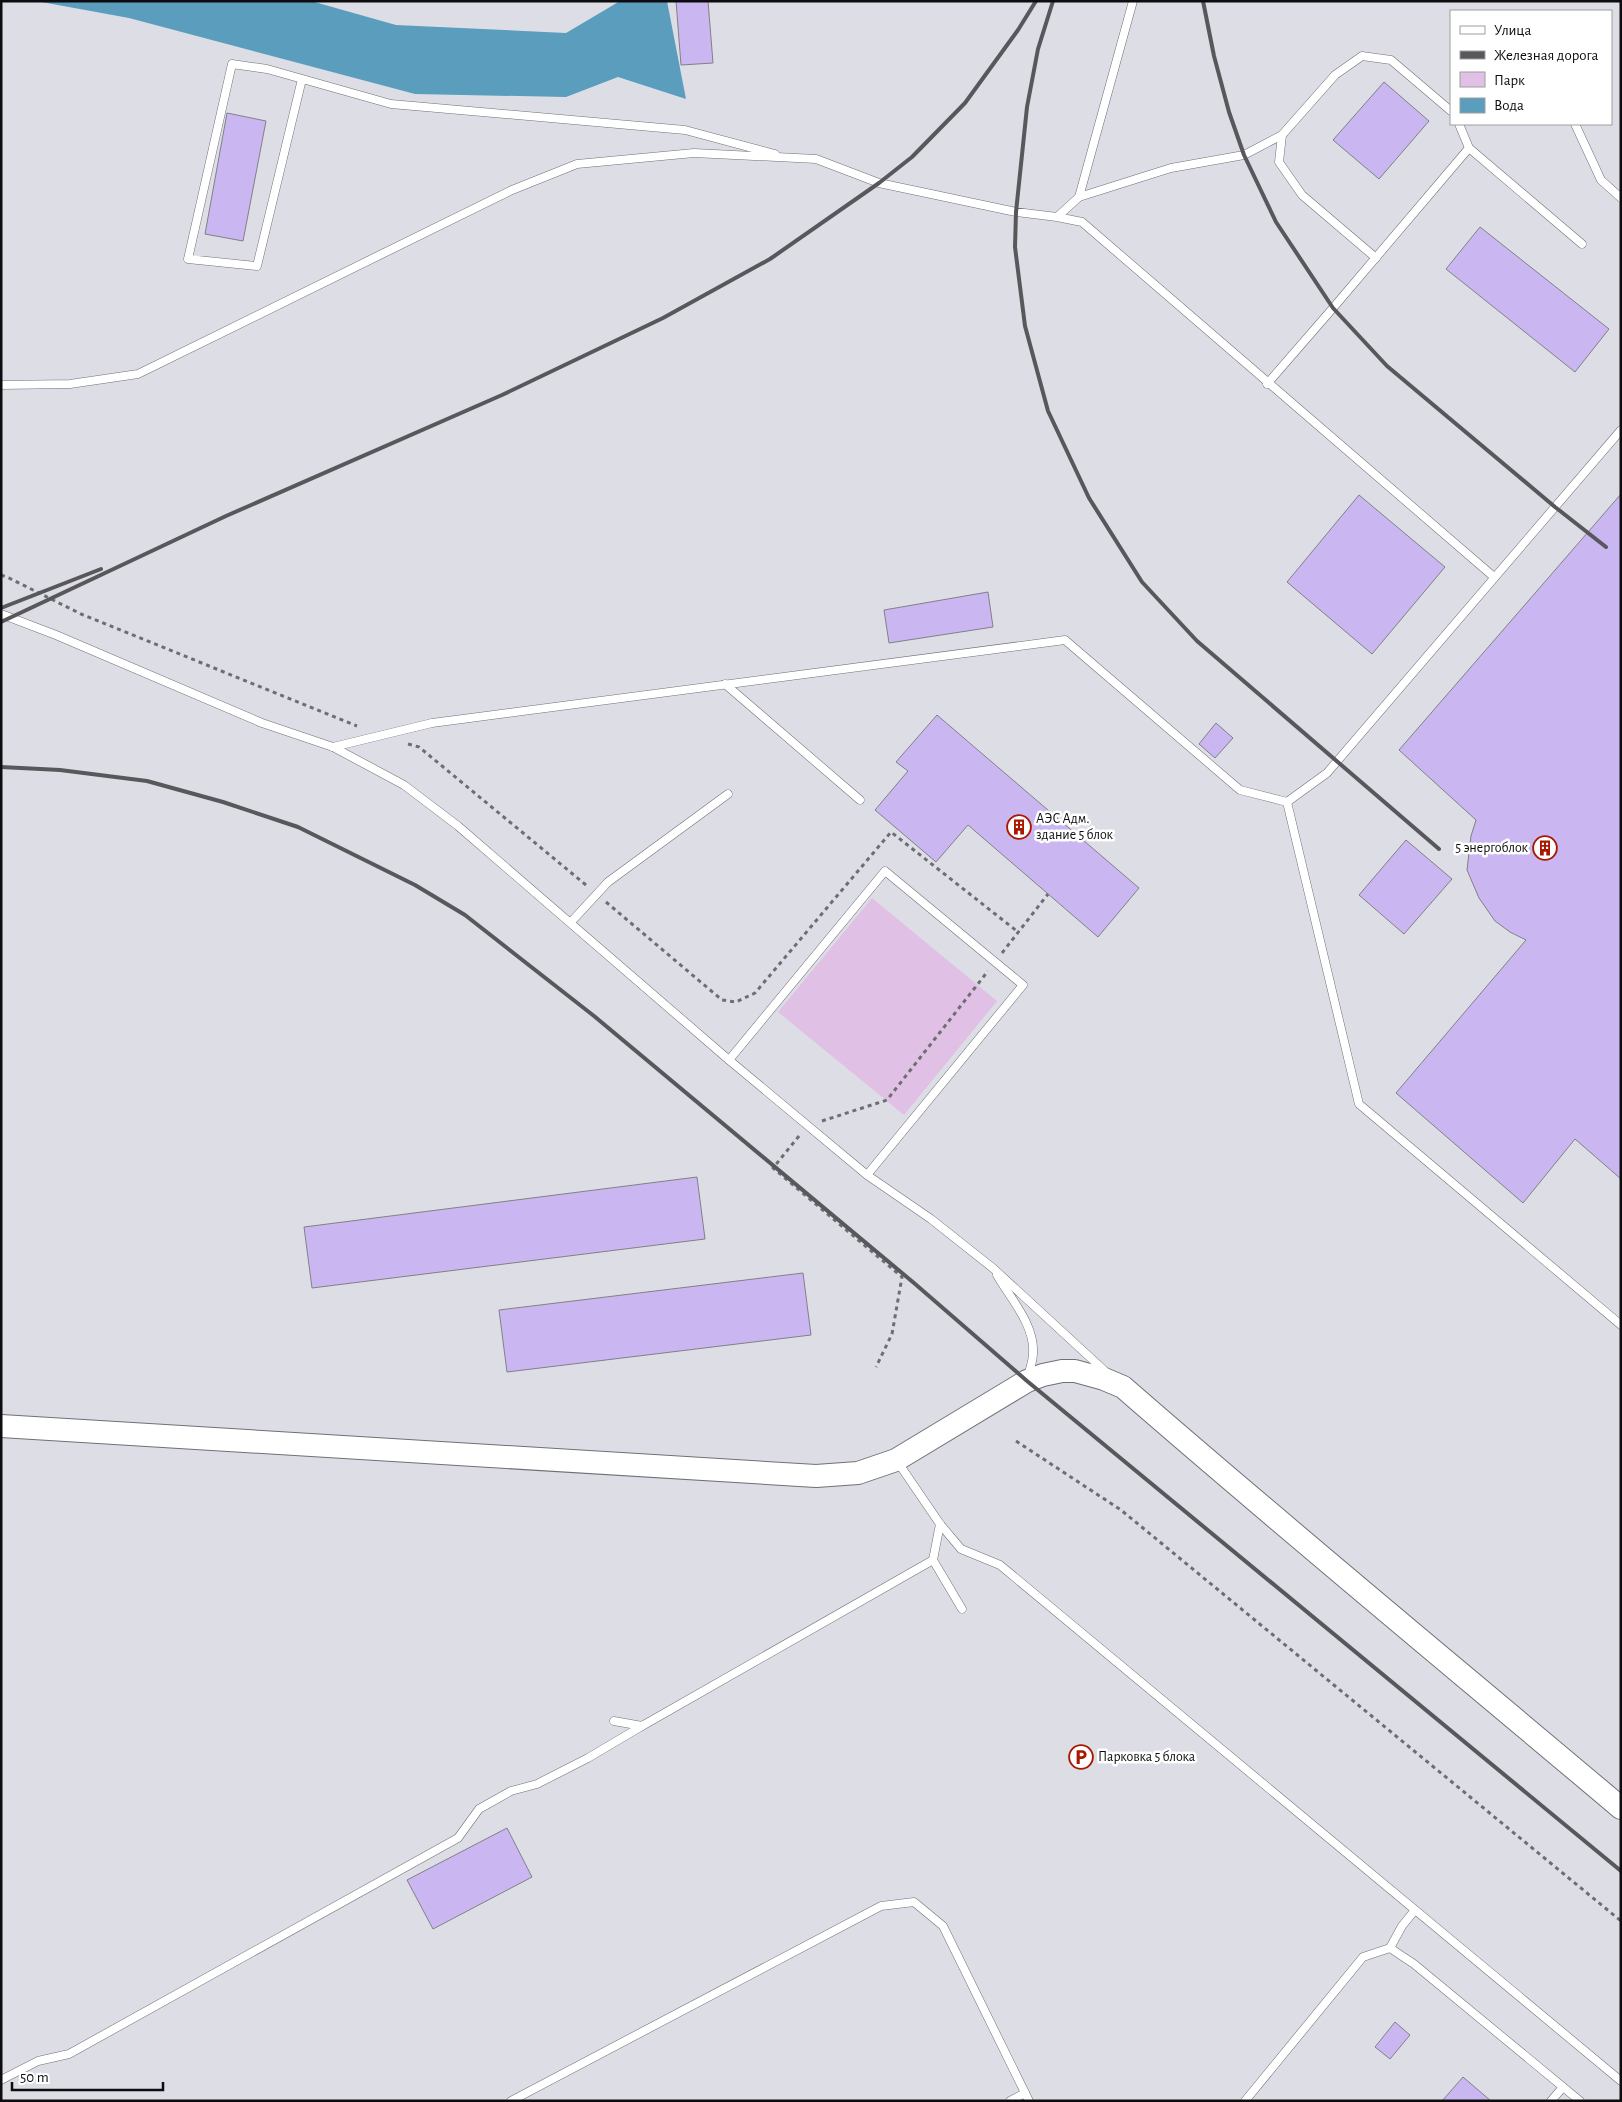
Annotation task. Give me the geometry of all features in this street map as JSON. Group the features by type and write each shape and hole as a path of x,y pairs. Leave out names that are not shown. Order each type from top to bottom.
{"main road":[{"path":"1,1426 816,1476 858,1473 896,1460 1028,1380 1062,1371 1075,1371 1104,1379 1123,1387 1621,1808"}],"lane":[{"path":"1079,198 1133,1"},
{"path":"1057,216 1079,198 1171,168 1244,155 1282,136 1335,75 1362,56 1391,60 1450,110"},
{"path":"302,79 257,266 188,259 232,64 267,69 391,104 685,130 792,158"},
{"path":"1460,125 1469,148 1582,244"},
{"path":"1574,125 1601,180 1621,198"},
{"path":"1282,136 1279,162 1302,195 1376,258"},
{"path":"1267,384 1469,148"},
{"path":"1,385 70,384 138,374 512,190 577,164 694,153 816,159 879,183 1016,212 1057,216 1082,222 1267,384 1494,578"},
{"path":"333,747 432,723 1065,640 1240,790 1286,802 1327,773 1621,430"},
{"path":"1,614 56,635 262,723 333,747 404,785 458,826 729,1060 867,1174 931,1219 994,1269 1123,1387"},
{"path":"725,684 860,800"},
{"path":"571,922 608,882 728,794"},
{"path":"1286,802 1359,1104 1621,1325"},
{"path":"729,1060 885,871 1023,985 867,1174"},
{"path":"994,1269 1032,1338 1033,1352 1028,1380"},
{"path":"896,1460 940,1524 961,1549 1000,1565 1621,2081"},
{"path":"940,1524 933,1560 962,1609"},
{"path":"1,2080 38,2061 69,2054 458,1838 479,1810 511,1791 537,1784 588,1758 933,1560"},
{"path":"614,1721 642,1726"},
{"path":"511,2101 881,1906 914,1902 943,1926 1029,2101"},
{"path":"1246,2101 1363,1957 1390,1948 1402,1926 1415,1910"},
{"path":"1390,1948 1414,1964 1580,2101"},
{"path":"1551,2101 1563,2087"},
{"path":"1010,2101 1025,2093"}],"path":[{"path":"1,575 81,614 340,720 419,747 722,1000 736,1002 755,993 891,832 1018,932"},
{"path":"887,1100 1048,894"},
{"path":"774,1168 902,1277 892,1334 876,1367"},
{"path":"1016,1441 1121,1510 1621,1920"}],"green space":[{"path":"872,898 997,1001 904,1115 778,1012"}],"water":[{"path":"36,1 311,1 396,25 566,33 620,1 667,1 686,99 618,77 566,97 415,94 129,18"}],"building":[{"path":"676,1 708,1 713,63 681,65"},
{"path":"1384,82 1429,121 1379,179 1333,140"},
{"path":"227,113 266,121 243,241 205,234"},
{"path":"1480,227 1609,329 1575,372 1446,269"},
{"name":"5 энергоблок","path":"1621,494 1621,1179 1575,1139 1523,1203 1396,1093 1526,940 1510,932 1495,921 1479,898 1467,870 1471,836 1476,820 1399,750"},
{"path":"1359,495 1445,567 1372,654 1287,582"},
{"path":"988,592 993,627 889,643 884,610"},
{"name":"АЭС Адм. здание 5 блок","path":"937,715 1139,888 1098,937 968,825 936,862 875,810 908,771 896,762"},
{"path":"1216,723 1233,738 1215,758 1199,744"},
{"path":"1406,840 1452,879 1404,934 1359,895"},
{"path":"697,1177 705,1239 312,1288 304,1227"},
{"path":"803,1273 811,1335 507,1372 499,1310"},
{"path":"507,1828 532,1877 433,1929 407,1880"},
{"path":"1395,2022 1410,2035 1390,2059 1375,2047"},
{"path":"1463,2077 1491,2101 1442,2101"}],"railway":[{"path":"1,622 226,516 502,395 663,318 770,259 879,183 912,157 965,103 1018,30 1036,1"},
{"path":"1053,1 1038,49 1027,107 1016,212 1015,247 1025,326 1048,411 1089,498 1142,582 1197,641 1439,849"},
{"path":"1203,1 1214,56 1229,112 1244,155 1276,222 1333,308 1387,366 1555,507 1606,547"},
{"path":"1,608 101,569"},
{"path":"1,767 60,770 147,781 223,802 298,827 415,885 465,915 594,1016 914,1283 1027,1381 1621,1871"}],"place":[{"name":"АЭС Адм. здание 5 блок","path":"1019,827"},
{"name":"5 энергоблок","path":"1545,848"},
{"name":"Парковка 5 блока","path":"1081,1757"}]}
